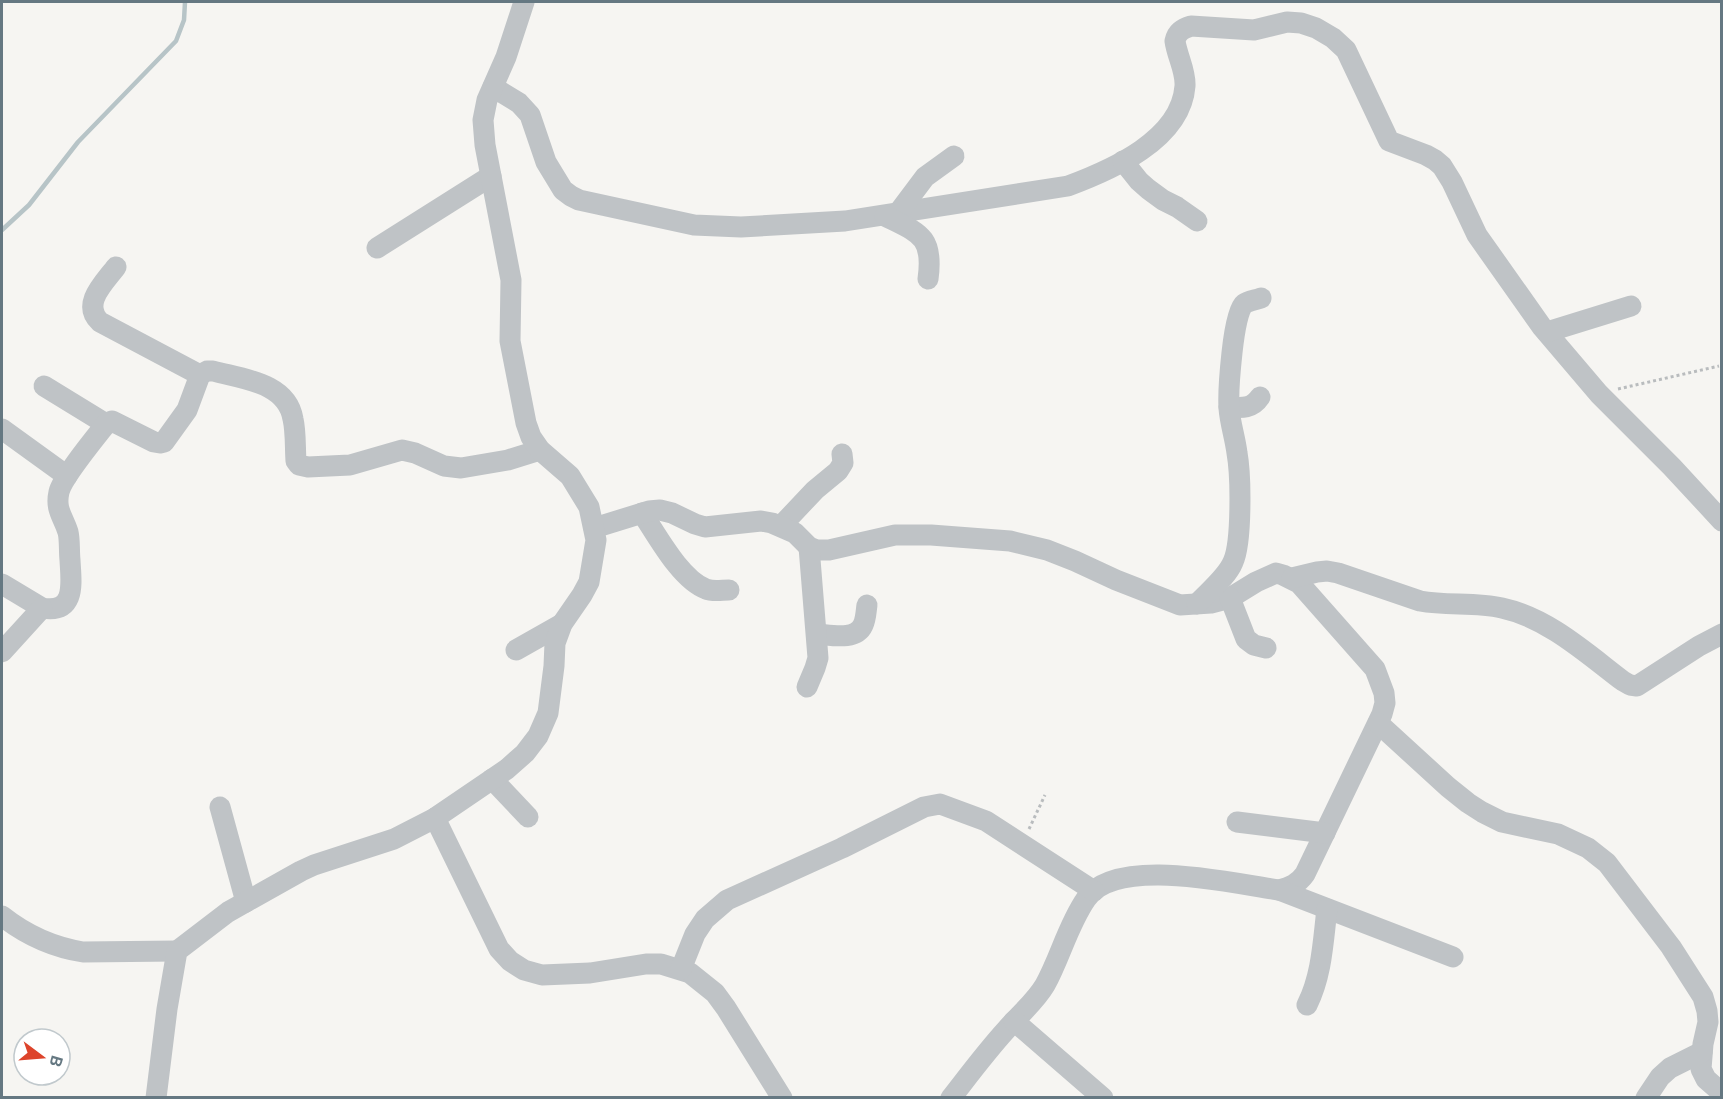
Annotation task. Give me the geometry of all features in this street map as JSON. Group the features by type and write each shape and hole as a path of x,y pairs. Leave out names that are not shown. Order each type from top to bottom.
{"street":[{"path":"4,921 44,941 69,950 83,952 177,951 228,912 308,868 394,839 435,818 507,769 525,753 538,736 548,713 555,643 562,624 589,582 596,540 589,507 570,476 540,450 531,437 526,423 510,341 511,280 485,145 483,120 487,100 506,57 524,2"},
{"path":"493,87 519,103 530,115 546,162 556,180 563,190 579,200 694,225 741,227 845,221 1068,186 1114,167 1143,149 1167,126 1177,112 1183,98 1185,84 1175,41 1176,34 1183,28 1191,26 1254,30 1287,22 1301,22 1317,28 1346,50 1389,141 1426,155 1442,166 1477,235 1547,332 1599,394 1722,520"},
{"path":"892,214 925,177 954,156"},
{"path":"1124,161 1148,189 1197,221"},
{"path":"376,248 491,176"},
{"path":"892,214 923,238 929,248 928,279"},
{"path":"116,267 95,295 92,307 95,318 200,375"},
{"path":"1197,604 1232,566 1235,556 1239,531 1240,486 1238,453 1229,407 1234,333 1243,304 1261,298"},
{"path":"1547,332 1631,306"},
{"path":"2,584 42,608 49,609 68,601 72,588 68,533 59,514 57,503 61,485 106,424 112,421 154,442 160,444 164,442 187,410 200,375 207,371 258,383 280,394 288,404 294,419 296,461 299,465 308,467 350,465 402,450 415,453 444,466 462,468 508,460 540,450"},
{"path":"44,386 106,424"},
{"path":"1229,407 1251,406 1256,404 1260,397"},
{"path":"2,429 68,476"},
{"path":"781,526 815,490 838,471 843,463 842,454"},
{"path":"594,528 642,513 660,510 705,527 761,521 781,526 795,533 809,547 817,550 829,550 895,535 932,535 1010,541 1047,550 1180,605 1211,603 1230,598 1276,573 1292,578 1299,583 1375,669 1384,693 1385,703 1378,723 1305,874 1300,881 1279,890"},
{"path":"642,513 677,566 705,589 729,590"},
{"path":"807,687 818,658 809,547"},
{"path":"1292,578 1327,570 1420,601 1500,608 1525,615 1578,635 1623,681 1637,686 1722,634"},
{"path":"1230,598 1246,639 1254,645 1266,648"},
{"path":"817,634 849,635 858,632 863,626 867,605"},
{"path":"2,652 42,608"},
{"path":"516,651 562,624"},
{"path":"1378,723 1448,787 1482,812 1502,822 1558,834 1588,848 1607,862 1671,947 1703,997 1708,1022 1701,1069 1706,1079 1722,1093"},
{"path":"492,779 528,817"},
{"path":"681,969 695,934 705,918 727,900 842,848 924,807 940,804 986,821 1094,891"},
{"path":"220,807 246,902"},
{"path":"435,818 499,949 510,961 542,975 590,973 646,964 661,964 690,973 715,993 782,1098"},
{"path":"1237,822 1325,832"},
{"path":"951,1098 985,1053 1044,987 1087,897 1112,880 1129,876 1187,875 1279,890 1453,957"},
{"path":"1307,1005 1319,975 1327,909"},
{"path":"156,1098 166,1009 177,951"},
{"path":"1014,1020 1103,1098"},
{"path":"1646,1098 1660,1077 1670,1068 1702,1052"}],"path":[{"path":"1599,394 1719,366"},
{"path":"1022,844 1044,795"}],"waterway":[{"path":"2,230 29,205 78,142 176,41 184,20 185,2"}]}
